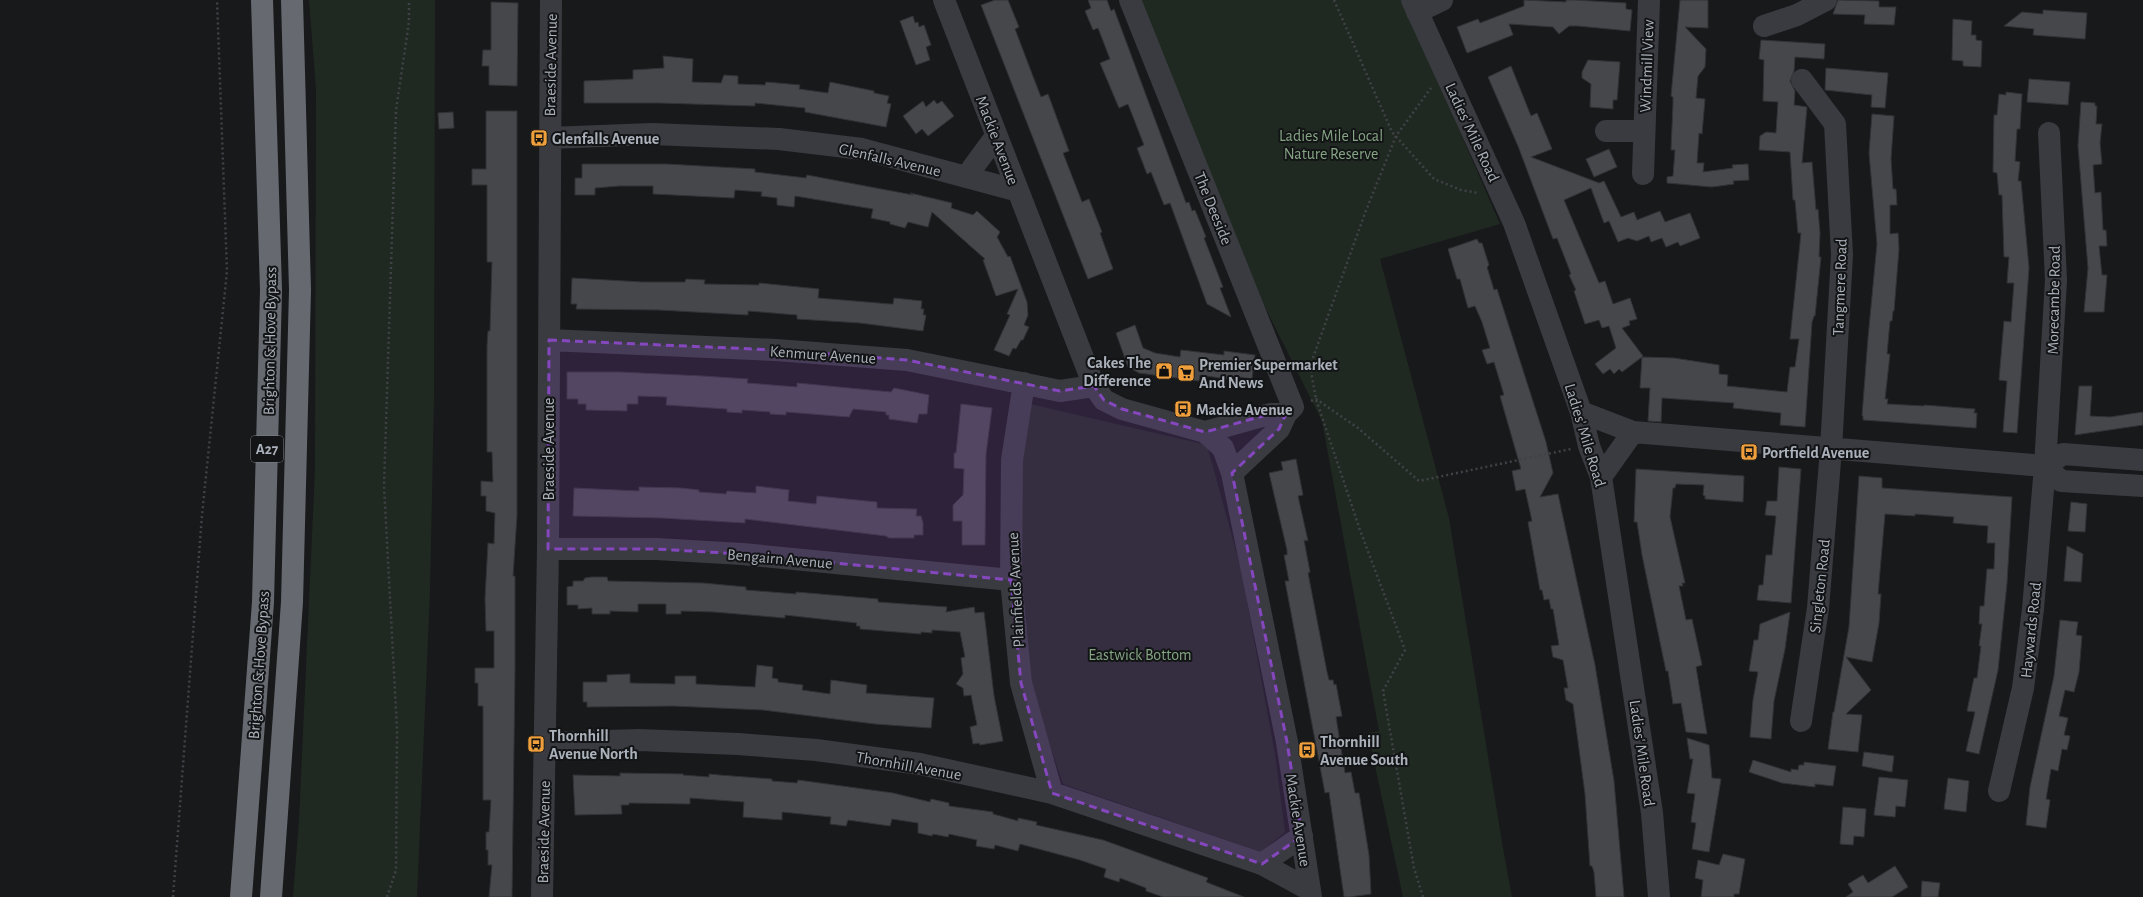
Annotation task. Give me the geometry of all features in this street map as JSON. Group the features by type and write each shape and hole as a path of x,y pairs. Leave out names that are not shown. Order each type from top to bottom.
{"highway":[{"name":"Brighton & Hove Bypass","path":"241,897 263,602 271,290 262,0"},
{"name":"Brighton & Hove Bypass","path":"271,897 292,602 300,290 292,0"}],"street":[{"name":"Braeside Avenue","path":"542,897 548,549 549,138 551,0"},
{"name":"Mackie Avenue","path":"944,0 1094,386 1104,400 1122,409 1205,432 1223,448 1232,473 1287,742 1311,894"},
{"name":"The Deeside","path":"1130,0 1293,407 1286,414 1279,429 1232,473"},
{"path":"1414,6 1442,0"},
{"name":"Windmill View","path":"1643,174 1648,0"},
{"path":"1764,26 1797,15 1826,0"},
{"name":"Ladies' Mile Road","path":"1414,6 1514,223 1581,412 1590,446 1601,477 1652,813 1659,897"},
{"name":"Tangmere Road","path":"1802,80 1835,124 1842,255 1831,449"},
{"name":"Windmill View","path":"1606,131 1644,131"},
{"name":"Morecambe Road","path":"2045,466 2056,280 2049,133"},
{"name":"Glenfalls Avenue","path":"549,138 652,134 779,139 862,149 1018,191"},
{"path":"966,177 996,136"},
{"name":"Kenmure Avenue","path":"549,340 776,350 907,360 1060,391 1094,386"},
{"name":"Plainfields Avenue","path":"1024,383 1012,460 1011,580 1021,683 1052,793"},
{"path":"1581,412 1633,432 1831,449 2045,466 2063,454 2143,460"},
{"path":"1205,432 1270,414 1286,414"},
{"path":"1601,477 1633,432"},
{"name":"Singleton Road","path":"1801,721 1818,608 1831,449"},
{"path":"2045,466 2061,481 2143,486"},
{"name":"Haywards Road","path":"1998,791 2023,688 2033,609 2045,466"},
{"name":"Bengairn Avenue","path":"548,549 656,549 742,554 1011,580"},
{"name":"Thornhill Avenue","path":"544,743 639,740 738,744 816,750 920,764 1052,793 1262,864 1311,894"},
{"path":"1262,864 1302,836"}],"path":[{"path":"173,897 202,515 227,272 217,0"},
{"path":"387,897 396,870 397,729 384,486 396,110 409,22 409,0"},
{"path":"1334,0 1392,132 1434,179 1461,190 1487,194 1501,192"},
{"path":"1423,897 1414,868 1383,691 1405,650 1360,530 1316,399 1310,366 1365,213 1396,136 1444,71"},
{"path":"1316,399 1358,428 1419,481 1590,446"}],"highlighted area":[{"path":"549,340 776,350 907,360 1060,391 1094,386 1104,400 1122,409 1205,432 1270,414 1286,414 1279,429 1232,473 1287,742 1302,836 1262,864 1052,793 1021,683 1011,580 742,554 656,549 548,549"}],"green space":[{"path":"309,0 435,0 434,397 430,591 417,897 293,897 299,820 315,470 316,89"},
{"name":"Ladies Mile Local Nature Reserve","path":"1141,0 1403,0 1500,224 1380,259 1449,518 1512,897 1403,897 1368,733 1379,731 1322,421 1256,289"},
{"name":"Eastwick Bottom","path":"1026,403 1207,445 1241,569 1275,754 1285,832 1261,852 1063,784 1027,677 1023,626 1019,478"}],"building":[{"path":"995,0 1008,0 1019,27 1015,29 1041,97 1048,94 1069,151 1063,153 1082,202 1089,199 1102,232 1100,233 1113,269 1088,279 981,5"},
{"path":"1088,0 1107,0 1111,11 1114,9 1186,203 1189,202 1192,211 1195,210 1206,237 1204,238 1223,287 1220,288 1231,317 1207,304 1170,203 1164,205 1151,172 1147,174 1137,148 1144,145 1128,104 1119,108 1100,63 1110,59 1098,28 1093,30 1085,11 1091,8"},
{"path":"1524,0 1566,2 1566,0 1575,0 1626,3 1626,9 1632,10 1630,31 1569,26 1559,34 1553,27 1509,24 1513,35 1467,53 1457,27 1478,19 1480,23 1524,6"},
{"path":"1680,0 1708,0 1708,28 1685,27 1706,49 1705,67 1698,76 1696,98 1705,99 1702,134 1699,133 1697,163 1704,163 1703,172 1733,168 1732,165 1748,164 1749,180 1733,181 1734,184 1712,187 1667,183 1667,177 1673,176 1675,150 1671,150 1673,97 1671,96"},
{"path":"1838,0 1879,1 1879,7 1896,7 1894,25 1864,24 1865,15 1833,14"},
{"path":"491,2 518,3 517,86 489,85 489,66 482,66 483,50 491,50"},
{"path":"2043,10 2087,13 2085,39 2033,35 2034,29 2004,26 2022,12 2043,14"},
{"path":"913,16 915,23 918,22 919,27 924,25 931,45 926,47 930,60 916,65 900,21"},
{"path":"1953,19 1972,21 1971,35 1976,35 1976,40 1982,41 1981,67 1963,66 1963,61 1952,60"},
{"path":"1761,40 1825,44 1824,59 1795,57 1794,71 1790,81 1795,91 1794,105 1807,107 1802,163 1812,162 1816,210 1818,209 1820,233 1819,257 1821,257 1815,316 1812,322 1805,427 1780,425 1781,413 1733,408 1734,403 1662,398 1661,422 1648,421 1650,388 1640,388 1642,357 1674,358 1719,365 1719,374 1728,375 1727,386 1787,392 1790,367 1795,367 1799,339 1790,339 1801,233 1798,233 1795,200 1793,200 1790,152 1759,150 1760,136 1766,132 1776,133 1778,102 1763,101 1764,60 1759,59"},
{"path":"663,56 693,59 692,82 721,83 724,75 738,76 738,84 765,85 766,82 800,85 799,89 828,93 830,82 874,91 874,93 889,96 887,103 891,104 886,127 805,112 805,108 755,103 755,106 660,103 584,103 584,81 633,79 633,70 664,68"},
{"path":"1588,60 1620,62 1617,100 1613,100 1613,109 1590,107 1591,84 1582,78 1582,72"},
{"path":"1511,66 1531,116 1537,113 1552,149 1531,157 1599,183 1604,181 1621,217 1634,212 1637,220 1660,211 1665,222 1690,213 1700,238 1680,246 1678,242 1666,247 1662,238 1651,242 1649,236 1637,241 1628,238 1618,242 1609,221 1604,223 1591,188 1564,200 1599,283 1605,281 1613,304 1630,298 1637,319 1629,321 1630,325 1622,328 1643,356 1622,372 1619,369 1614,374 1610,369 1603,374 1595,364 1616,348 1609,326 1602,328 1599,320 1585,324 1574,291 1576,290 1569,275 1571,274 1568,266 1557,238 1553,239 1518,146 1488,77"},
{"path":"1826,68 1888,73 1885,108 1871,107 1872,95 1825,90"},
{"path":"2029,79 2070,82 2068,105 2027,102"},
{"path":"2006,92 2022,94 2020,129 2017,129 2015,161 2020,162 2018,181 2021,181 2029,268 2017,433 2003,432 2007,381 1999,380 2004,321 2011,322 2014,283 2007,283 2009,257 2004,257 2002,195 1999,195 1997,173 1993,172 1994,115 1997,115 1999,94 2006,95"},
{"path":"934,100 937,104 942,101 954,116 928,136 922,129 916,134 903,116 923,101 926,107"},
{"path":"2081,102 2095,103 2095,106 2097,106 2096,124 2102,124 2100,143 2102,164 2093,165 2095,193 2101,192 2103,230 2106,230 2107,246 2099,246 2102,275 2107,275 2104,312 2084,312 2088,268 2078,146"},
{"path":"486,111 517,111 517,515 513,576 515,576 515,669 512,897 489,897 492,865 488,865 486,832 489,832 491,800 483,800 483,706 478,706 478,683 475,683 475,668 494,668 494,631 486,631 485,599 488,543 494,544 495,513 486,511 486,496 481,496 481,481 493,482 492,452 487,452 487,346 488,331 490,331 492,262 487,262 487,185 472,185 472,169 486,169"},
{"path":"453,112 454,128 439,129 438,113"},
{"path":"1872,114 1894,116 1891,159 1893,189 1896,189 1897,205 1890,205 1890,234 1898,233 1899,249 1894,311 1892,321 1890,321 1887,354 1890,354 1885,399 1888,399 1887,404 1975,409 1974,413 1977,413 1976,428 1863,420 1862,416 1868,338 1877,244 1869,153"},
{"path":"1609,149 1617,167 1594,177 1586,159"},
{"path":"582,164 666,164 755,169 755,172 806,178 807,175 913,195 910,193 952,203 951,208 973,215 977,211 1000,232 997,237 1008,257 1010,256 1027,302 1028,315 1024,325 1029,327 1023,340 1021,340 1016,349 1013,348 1009,356 994,350 1010,315 1007,314 1018,289 996,296 983,260 985,259 932,212 928,227 908,222 905,228 890,224 890,222 871,218 873,209 795,196 794,207 777,205 777,198 761,196 762,192 735,190 734,198 653,194 653,186 619,186 595,188 595,195 575,195 575,178 582,178"},
{"path":"1477,239 1479,243 1482,243 1489,265 1487,267 1494,290 1497,289 1546,442 1553,473 1540,497 1558,494 1595,665 1614,781 1624,897 1596,897 1594,872 1592,866 1590,866 1585,794 1573,704 1566,700 1564,688 1568,688 1563,660 1553,657 1551,646 1559,645 1553,609 1551,609 1549,599 1544,600 1542,590 1540,590 1528,522 1532,521 1525,489 1516,491 1512,471 1521,469 1500,396 1504,395 1494,362 1487,364 1482,350 1490,348 1482,322 1475,306 1468,308 1460,279 1457,279 1448,249"},
{"path":"572,278 642,282 685,282 686,279 705,280 704,284 759,285 759,283 819,289 818,298 890,304 893,304 894,298 922,301 921,309 924,309 923,315 926,315 923,331 860,323 797,319 797,315 748,311 748,315 659,310 576,309 577,304 571,304"},
{"path":"1135,325 1143,348 1155,353 1180,357 1181,350 1224,355 1224,351 1255,355 1252,379 1234,376 1234,380 1200,375 1199,381 1139,373 1128,367 1116,333"},
{"path":"567,372 620,372 702,376 748,379 747,383 797,387 797,383 891,392 894,388 929,395 927,414 919,414 917,423 889,419 889,415 886,415 886,412 853,409 849,417 786,412 786,415 770,414 770,412 742,410 742,413 727,412 727,409 666,405 667,397 638,396 638,404 627,404 627,411 586,410 586,404 578,404 578,399 567,399"},
{"path":"2079,386 2092,386 2090,416 2110,417 2143,412 2143,425 2075,435"},
{"path":"961,404 992,408 986,454 985,545 962,545 962,521 953,521 953,505 963,495 964,469 954,468 954,453 956,453"},
{"path":"1296,459 1303,495 1298,496 1308,541 1304,540 1310,572 1308,573 1327,672 1329,680 1333,680 1334,685 1336,684 1342,716 1336,717 1345,773 1351,772 1355,793 1359,793 1369,855 1371,894 1344,897 1329,792 1325,793 1285,581 1289,581 1284,555 1287,555 1287,550 1269,473 1283,470 1281,462"},
{"path":"1779,467 1801,469 1791,603 1757,600 1759,585 1763,585 1766,555 1772,555 1776,516 1765,515 1767,501 1777,501"},
{"path":"1636,469 1744,476 1743,502 1705,499 1705,496 1703,495 1704,485 1676,484 1675,488 1673,488 1670,517 1685,583 1682,583 1683,586 1679,586 1686,620 1692,619 1702,665 1696,667 1707,734 1686,732 1681,703 1673,704 1668,671 1666,671 1642,555 1637,522 1634,522"},
{"path":"1859,476 1882,478 1882,488 2012,497 2007,583 1998,670 1979,754 1966,751 1975,712 1967,711 1974,678 1977,678 1981,646 1979,646 1982,624 1979,624 1980,606 1984,606 1987,569 1994,569 1995,543 1987,543 1988,526 1953,523 1954,517 1915,514 1915,516 1885,514 1878,594 1881,594 1879,623 1872,662 1846,657 1871,690 1846,714 1862,715 1858,752 1828,749 1833,712 1849,627"},
{"path":"756,486 789,490 788,501 816,504 817,496 877,502 877,508 917,509 916,516 921,516 923,523 923,535 914,535 914,538 889,538 886,536 745,519 745,523 662,518 573,516 574,488 639,491 639,487 681,488 699,490 699,492 726,494 727,491 756,493"},
{"path":"2071,502 2087,504 2085,532 2068,531"},
{"path":"2067,546 2083,554 2081,582 2064,581"},
{"path":"607,577 608,581 703,583 746,587 746,590 796,594 796,592 878,599 878,602 947,607 946,612 974,607 975,613 984,612 994,696 1003,741 980,745 979,743 973,744 970,727 977,725 971,695 964,696 963,688 956,684 963,674 961,658 965,657 960,632 932,630 932,633 921,632 921,634 860,629 860,626 856,626 857,623 785,615 785,618 714,612 681,611 681,614 666,614 666,604 638,604 638,612 610,611 610,614 592,614 592,608 578,609 578,605 567,605 567,587 573,586 573,581 583,581 585,578"},
{"path":"1790,612 1785,649 1774,701 1771,739 1750,737 1753,700 1758,672 1749,671 1754,640 1758,640 1760,624"},
{"path":"2060,620 2078,622 2076,635 2082,636 2079,672 2074,692 2065,690 2059,716 2068,718 2064,735 2070,736 2067,750 2062,749 2058,771 2051,769 2046,799 2050,800 2046,828 2026,825 2030,787 2054,676"},
{"path":"757,665 773,667 772,678 778,679 778,682 803,685 802,690 830,694 831,680 867,685 866,693 934,698 931,728 875,724 763,710 673,706 587,707 587,702 583,702 583,682 607,682 607,675 630,674 630,683 675,684 675,676 696,676 696,684 755,687"},
{"path":"1687,738 1709,745 1712,778 1721,779 1709,852 1692,849 1696,823 1691,822 1695,794 1687,793 1693,759 1690,759"},
{"path":"1864,752 1894,756 1892,772 1862,766"},
{"path":"1753,760 1791,772 1791,769 1798,770 1799,765 1804,765 1804,762 1836,766 1833,786 1815,784 1815,787 1782,783 1749,772"},
{"path":"620,773 683,774 709,777 709,774 772,779 772,781 797,783 798,780 893,793 930,802 931,799 949,803 949,806 993,812 993,814 1018,821 1018,818 1037,822 1036,825 1103,840 1208,878 1206,882 1244,897 1163,897 1146,891 1146,888 1120,878 1119,882 1104,877 1106,869 1080,860 1020,844 1018,851 995,845 994,849 976,846 977,840 949,834 948,837 918,833 918,823 892,819 890,826 848,820 846,826 830,824 831,817 782,812 782,820 743,817 744,802 690,798 690,804 629,803 629,805 621,805 622,814 575,815 573,775 620,776"},
{"path":"1879,777 1908,780 1905,807 1896,806 1895,817 1874,815"},
{"path":"1948,778 1969,781 1966,812 1944,809"},
{"path":"1843,807 1866,809 1864,837 1854,836 1853,845 1840,844"},
{"path":"1723,854 1745,859 1739,894 1734,894 1734,897 1701,897 1703,880 1695,878 1698,860 1719,865"},
{"path":"1895,866 1908,887 1892,897 1846,897 1853,892 1848,884 1863,875 1868,883"},
{"path":"1922,881 1940,883 1938,897 1921,897"}],"place":[{"name":"Glenfalls Avenue","path":"539,138"},
{"name":"Cakes The Difference","path":"1164,371"},
{"name":"Premier Supermarket And News","path":"1186,373"},
{"name":"Mackie Avenue","path":"1183,409"},
{"name":"Portfield Avenue","path":"1749,452"},
{"name":"Thornhill Avenue North","path":"536,744"},
{"name":"Thornhill Avenue South","path":"1307,750"}]}
